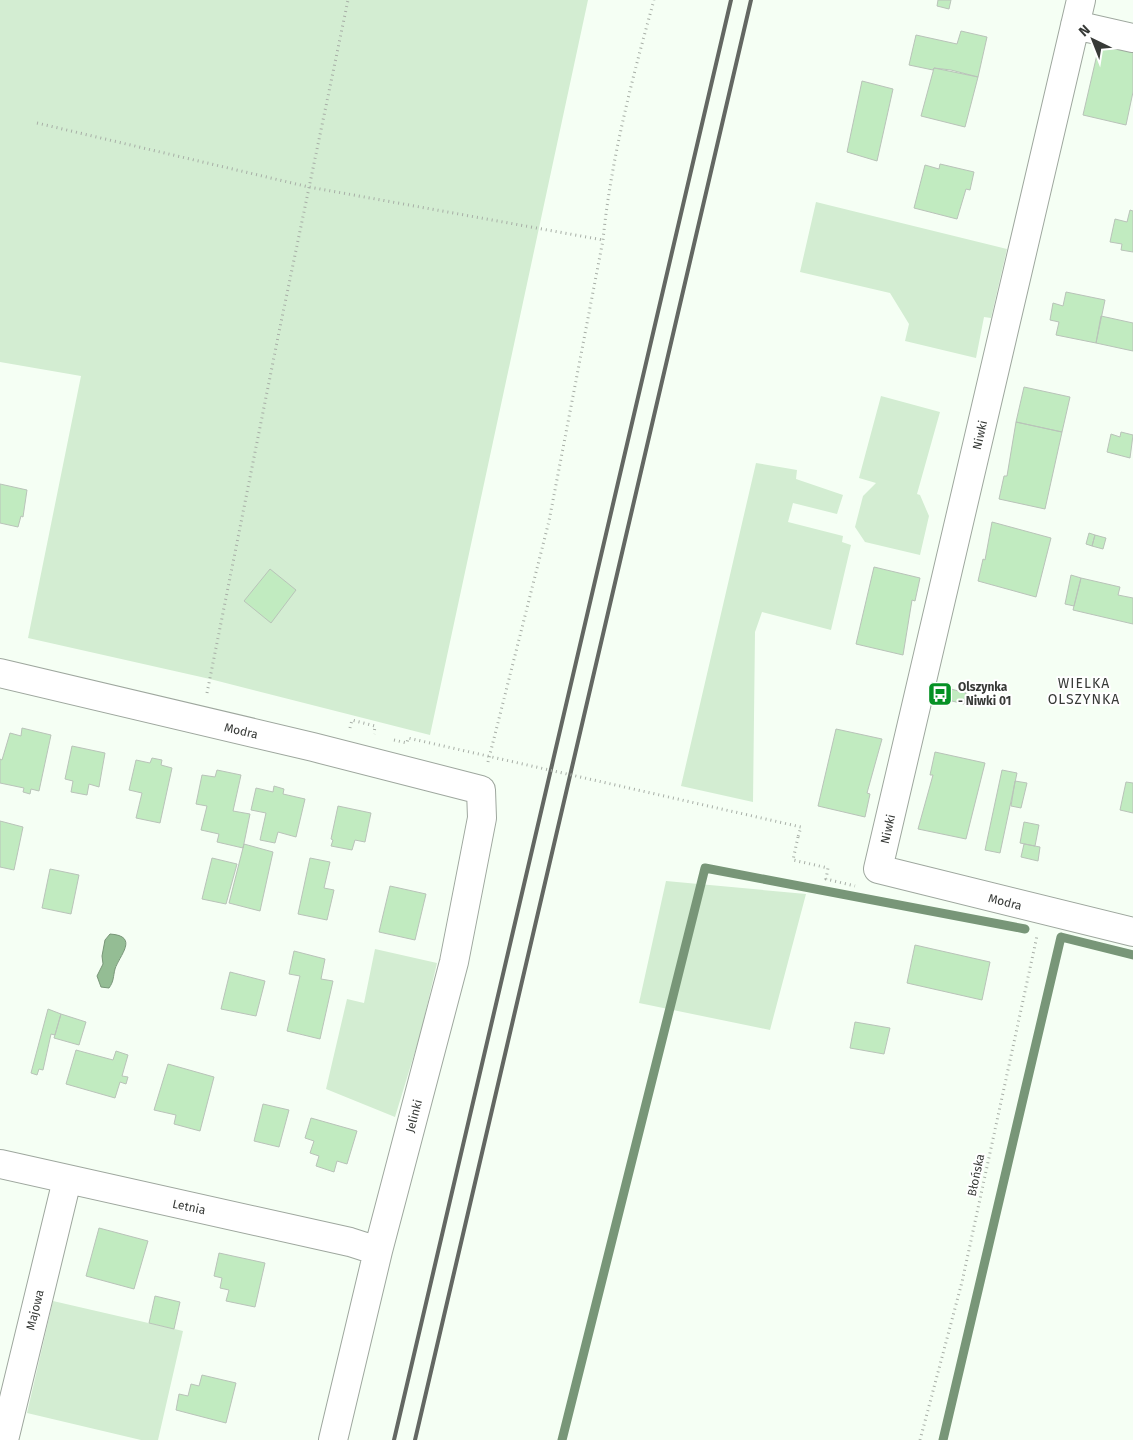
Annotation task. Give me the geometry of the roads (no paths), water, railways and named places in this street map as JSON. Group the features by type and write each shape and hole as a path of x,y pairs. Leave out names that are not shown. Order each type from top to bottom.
{"street":[{"path":"1078,12 1133,38"},
{"name":"Niwki","path":"878,869 1078,12"},
{"name":"Modra","path":"0,673 313,747 482,790"},
{"name":"Jelinki","path":"333,1440 378,1251 454,962 482,818 482,790"},
{"name":"Modra","path":"878,869 1133,932"},
{"name":"Letnia","path":"0,1164 350,1242 378,1251"},
{"name":"Majowa","path":"4,1440 67,1180"}],"waterway":[{"path":"562,1440 705,868 1025,929"},
{"path":"943,1440 1061,937 1133,955"}],"railway":[{"path":"394,1440 731,0"},
{"path":"415,1440 751,0"}],"place":[{"name":"Olszynka - Niwki 01","path":"940,694"}],"district":[{"name":"WIELKA OLSZYNKA","path":"1084,692"}]}
